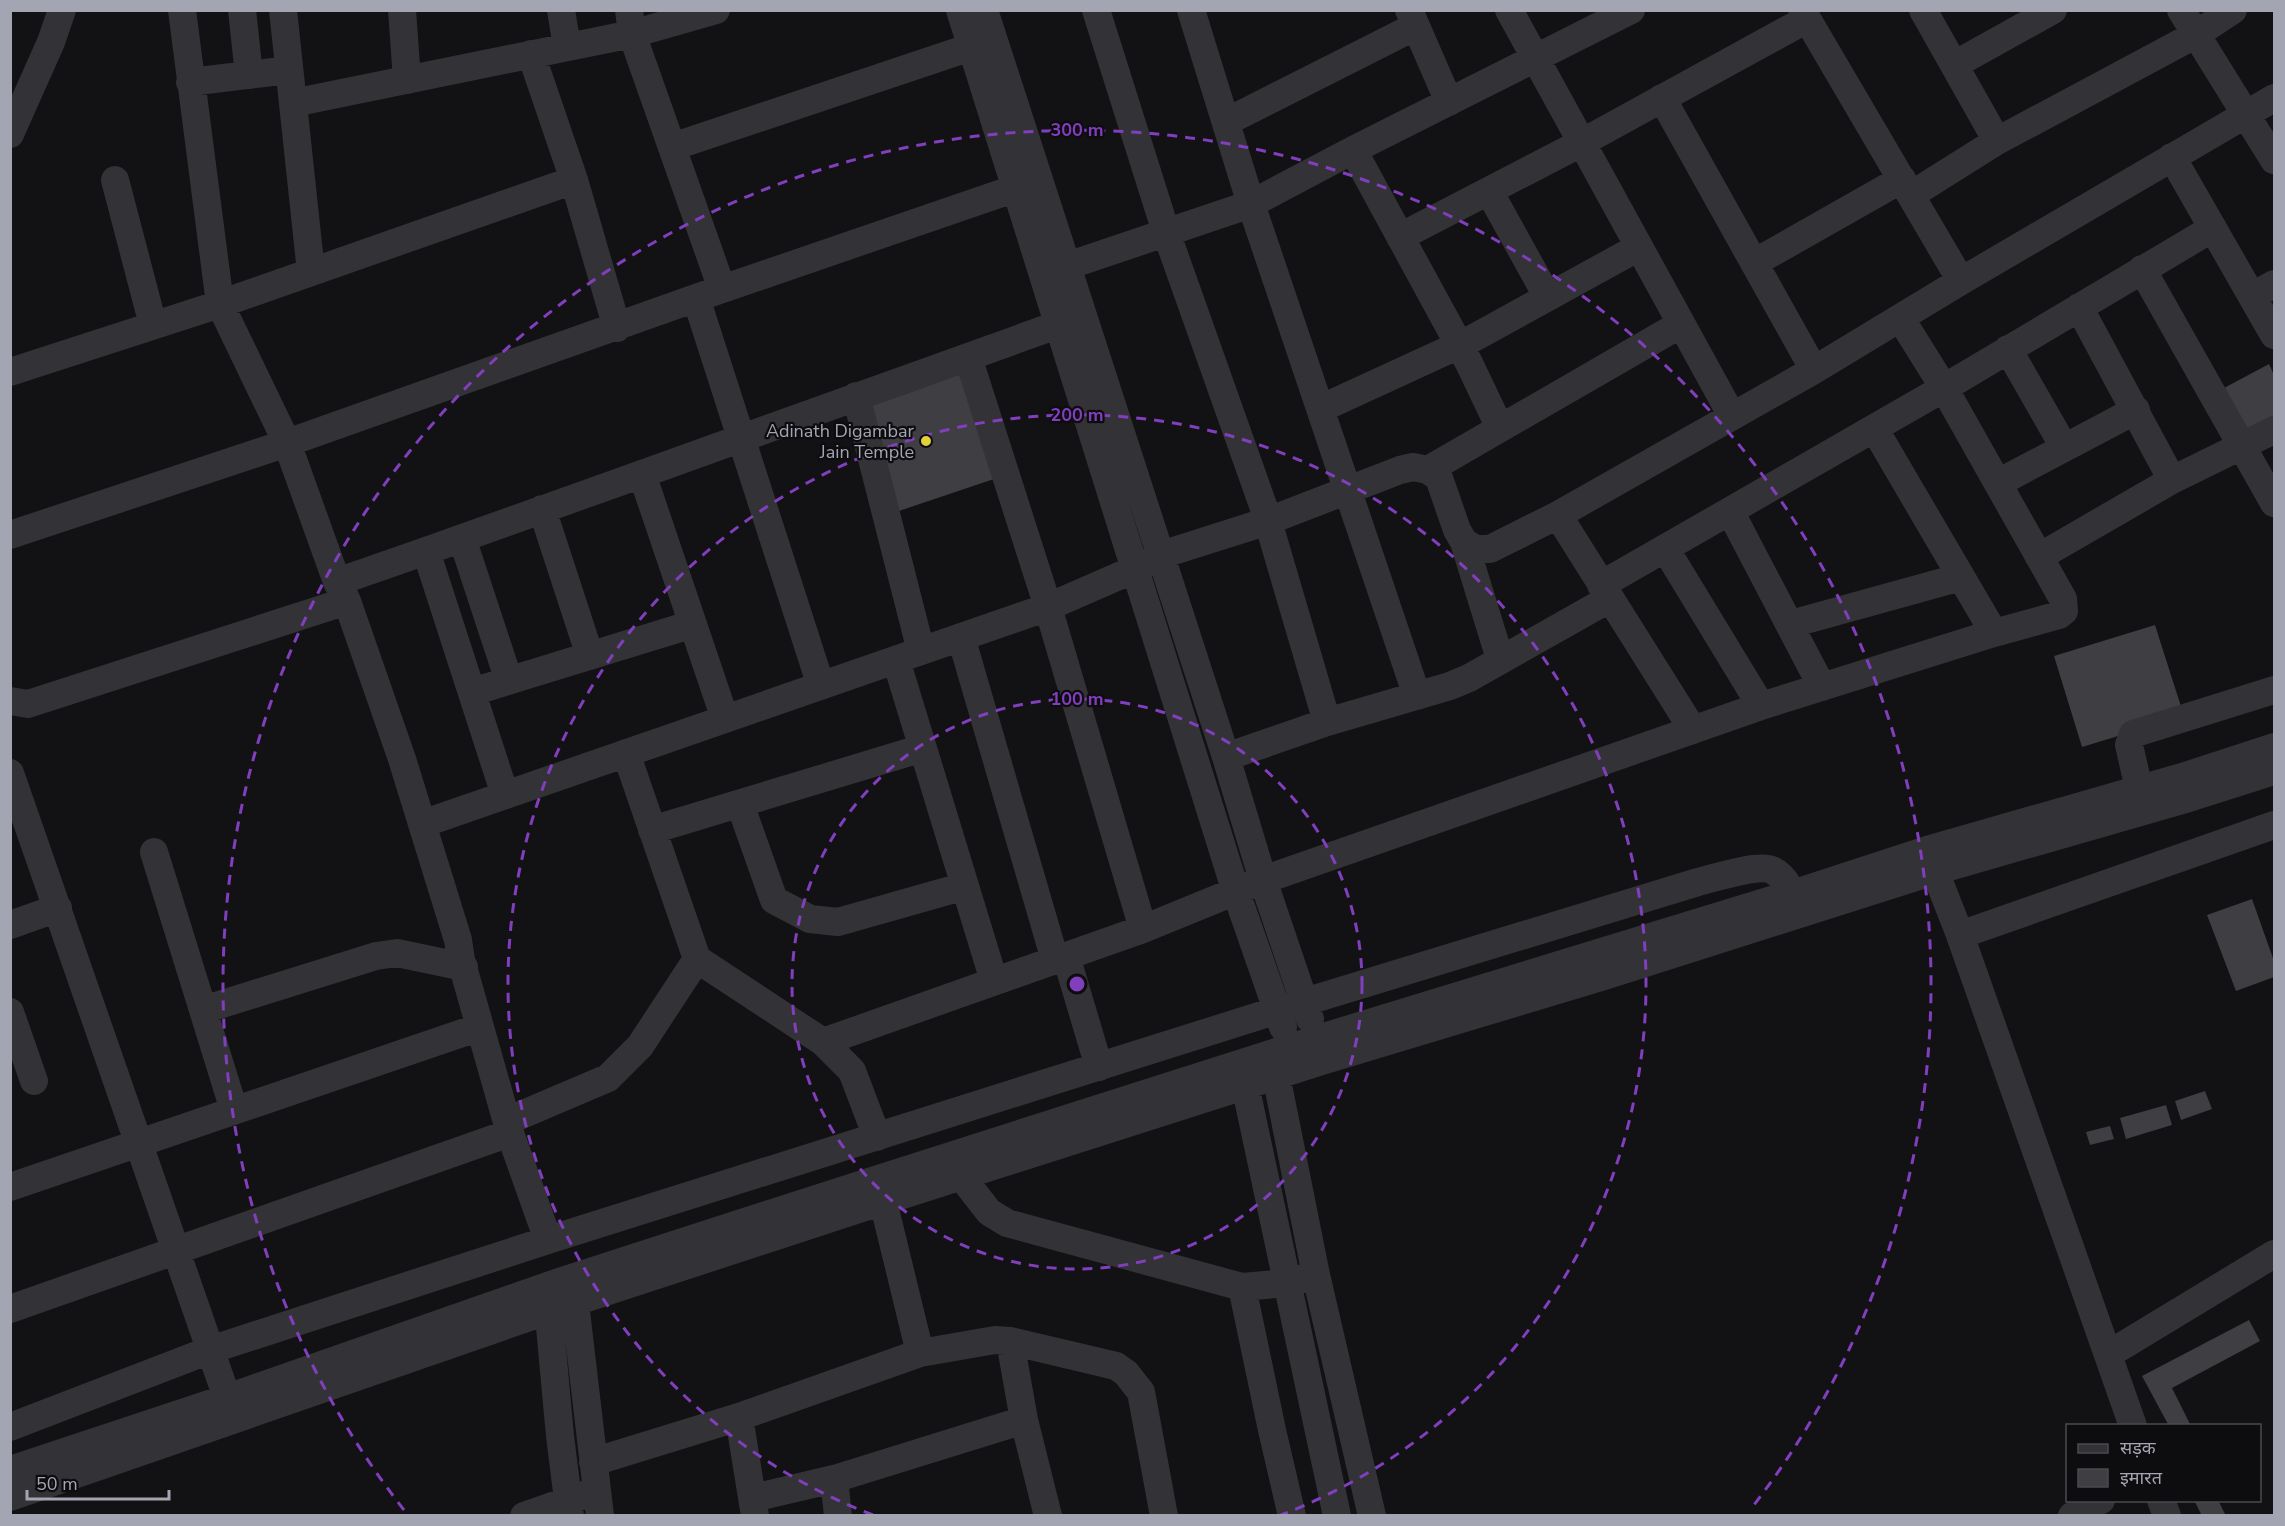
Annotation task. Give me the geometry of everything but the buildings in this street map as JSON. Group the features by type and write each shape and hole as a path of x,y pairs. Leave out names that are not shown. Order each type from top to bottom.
{"street":[{"path":"10,134 51,42 62,10"},
{"path":"182,10 220,304 287,443 402,759 509,1127 548,1240"},
{"path":"242,10 249,75"},
{"path":"283,10 311,272"},
{"path":"402,10 407,80"},
{"path":"561,10 567,47"},
{"path":"293,103 567,47 631,22 716,10"},
{"path":"960,10 983,44 1027,184 1058,325 1236,892 1291,1006 1320,1050"},
{"path":"983,44 984,10"},
{"path":"1096,10 1166,232 1268,521 1326,722"},
{"path":"1191,10 1251,204 1417,696"},
{"path":"1509,10 1732,416"},
{"path":"1067,266 1251,204 1631,10"},
{"path":"1923,10 1997,141"},
{"path":"1754,263 1997,141 2188,23 2233,10"},
{"path":"1954,66 2036,14"},
{"path":"1400,237 1581,143 1804,15 1961,281"},
{"path":"1226,122 1413,18 1449,102"},
{"path":"631,22 672,147 709,294 741,437 820,686"},
{"path":"2188,23 2274,160"},
{"path":"672,147 983,44"},
{"path":"531,54 574,180 617,328"},
{"path":"190,82 289,70"},
{"path":"1662,98 1814,370"},
{"path":"1464,542 1476,549 1490,549 1558,515 1814,370 2274,98"},
{"path":"1353,150 1459,346 1500,428"},
{"path":"2172,157 2212,228 2263,290 2274,335"},
{"path":"115,180 153,325"},
{"path":"10,372 220,304 574,180"},
{"path":"1027,184 1067,266 1226,757 1263,880 1291,1006 1282,1062 1316,1275 1372,1515"},
{"path":"10,535 287,443 1027,184"},
{"path":"1489,191 1547,296"},
{"path":"1226,757 1326,722 1417,696 1469,678 1605,592 1665,548 1944,388 2212,228"},
{"path":"1320,409 1459,346 1639,247"},
{"path":"2142,269 2274,503"},
{"path":"2079,307 2172,480"},
{"path":"823,1042 1143,930 1263,880 1761,706 2059,615 2064,611 2063,599 1944,388 1901,319"},
{"path":"1428,470 1681,324"},
{"path":"10,701 28,704 342,592 426,551 1058,325"},
{"path":"2008,349 2064,447"},
{"path":"968,357 1048,607 1143,930"},
{"path":"856,396 908,656 923,748 994,981"},
{"path":"1998,483 2136,410"},
{"path":"1874,428 1994,633"},
{"path":"2039,557 2172,480 2274,430"},
{"path":"422,824 1048,607 1135,569 1161,555 1268,521 1413,467 1428,470 1439,478 1457,530 1464,542 1500,659"},
{"path":"642,474 725,719"},
{"path":"542,509 590,656"},
{"path":"1730,511 1822,687"},
{"path":"1558,515 1693,730"},
{"path":"462,538 508,681"},
{"path":"1665,548 1761,706"},
{"path":"426,551 505,795"},
{"path":"1791,624 1961,577"},
{"path":"472,692 693,624"},
{"path":"961,637 1061,958 1100,1067"},
{"path":"2139,789 2129,745 2133,734 2274,690"},
{"path":"1860,883 1935,871 2185,787 2274,747"},
{"path":"652,830 923,748"},
{"path":"626,753 697,959 823,1042 852,1071 849,1145 879,1190 920,1353"},
{"path":"10,1497 231,1409 561,1295 879,1190 1282,1062 1805,902 1860,883 1938,846 2139,789 2185,787 2274,771"},
{"path":"10,773 231,1409"},
{"path":"740,804 774,900 810,919 838,922 964,886"},
{"path":"1960,935 2274,825"},
{"path":"154,852 234,1110"},
{"path":"10,1427 210,1350 548,1240 1579,917 1744,871 1766,869 1773,870 1805,902"},
{"path":"1935,871 1960,935 2133,1424"},
{"path":"10,925 58,908"},
{"path":"203,1010 376,956 397,953 461,956"},
{"path":"10,1309 509,1127 608,1078 645,1040 697,959"},
{"path":"10,1012 34,1081"},
{"path":"10,1186 480,1027"},
{"path":"879,1190 961,1176 1243,1075"},
{"path":"1243,1075 1337,1515"},
{"path":"961,1176 989,1212 1007,1223 1242,1287 1287,1283 1316,1275"},
{"path":"2109,1354 2274,1254"},
{"path":"1242,1287 1292,1515"},
{"path":"524,1515 599,1504 561,1295"},
{"path":"561,1295 560,1436 569,1507"},
{"path":"593,1462 739,1417 920,1353 995,1340 1010,1341 1116,1366 1126,1373 1141,1392 1164,1515"},
{"path":"1010,1341 1024,1420 1048,1515"},
{"path":"10,1470 231,1409"},
{"path":"739,1417 754,1507 834,1479 1024,1420"},
{"path":"1277,1451 1320,1442"},
{"path":"834,1479 838,1515"},
{"path":"2072,1515 2097,1502"}],"place":[{"name":"Adinath Digambar Jain Temple","path":"926,441"}]}
